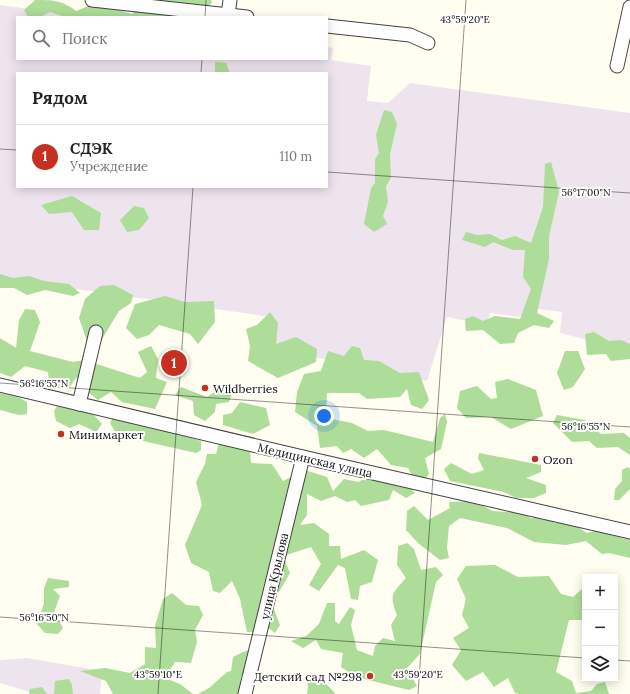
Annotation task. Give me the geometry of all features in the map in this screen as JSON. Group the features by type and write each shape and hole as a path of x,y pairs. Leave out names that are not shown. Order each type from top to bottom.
{"street":[{"path":"92,0 238,16"},
{"path":"228,15 230,0"},
{"path":"617,66 630,7"},
{"path":"328,26 410,35 428,43"},
{"path":"79,404 96,332"},
{"name":"Медицинская улица","path":"0,385 303,457 630,532"},
{"name":"улица Крылова","path":"245,694 303,457"}],"shaded area":[{"path":"0,5 84,16 16,16 16,60 328,60 328,47 333,48 331,60 371,66 367,101 388,103 410,83 630,113 630,351 560,333 562,312 538,309 518,317 490,313 487,325 447,317 427,381 267,347 271,317 0,278"},
{"path":"27,658 102,671 100,694 36,694 0,683 0,660"}],"green space":[{"path":"35,0 57,1 71,7 76,11 88,6 112,8 132,14 143,0 211,0 212,3 200,12 171,7 168,16 62,16 50,12 42,16 27,16 24,10"},
{"path":"215,62 226,63 230,72 215,72"},
{"path":"384,110 392,112 397,124 390,154 391,178 386,186 388,202 383,216 387,224 374,232 364,224 371,188 375,183 375,159 379,153 376,135"},
{"path":"551,162 559,192 549,236 549,259 537,313 554,321 549,328 534,325 518,333 514,343 500,344 483,330 466,331 465,319 473,316 483,321 495,316 520,319 531,289 523,277 525,250 513,250 493,242 485,247 462,240 466,232 477,235 490,234 502,240 515,236 531,243 543,207 545,164"},
{"path":"72,196 101,213 99,230 84,230 72,212 49,214 41,205"},
{"path":"134,206 144,208 149,218 139,230 127,232 120,220"},
{"path":"0,274 13,278 29,276 44,281 69,284 80,293 73,296 45,290 27,295 14,288 0,288"},
{"path":"114,285 133,295 131,303 119,311 99,344 89,347 79,318 85,299 100,286"},
{"path":"165,296 185,302 214,301 215,322 198,344 190,334 159,325 149,335 137,339 126,328 135,304"},
{"path":"25,309 35,310 40,322 30,351 73,362 84,360 140,378 147,372 138,352 151,346 158,359 156,378 167,382 155,409 122,402 111,392 98,400 89,393 88,383 76,378 68,389 49,383 48,372 25,366 11,377 0,373 0,338 16,348 19,320"},
{"path":"270,312 278,323 276,344 296,337 317,349 316,362 278,378 248,361 250,346 246,329 257,325"},
{"path":"594,332 609,341 621,340 630,344 630,359 611,361 606,354 587,355 585,334"},
{"path":"352,346 360,348 364,360 379,361 400,373 419,372 429,400 422,409 411,405 407,389 400,397 367,399 359,393 327,393 326,418 352,423 368,431 384,430 433,442 440,418 445,414 447,422 441,449 425,458 429,474 423,482 414,479 408,468 391,465 377,449 364,458 351,449 343,453 337,446 320,448 317,426 295,412 297,392 304,374 321,371 328,351 344,356"},
{"path":"565,351 578,351 585,369 573,387 564,390 557,373"},
{"path":"508,379 536,390 543,416 511,429 491,417 466,418 457,408 460,391 477,386 491,399 497,398 495,382"},
{"path":"181,387 207,397 222,387 232,394 229,402 216,404 215,412 205,421 194,415 193,401 175,395"},
{"path":"0,393 18,397 27,402 27,414 19,415 0,410"},
{"path":"240,402 266,408 270,425 253,434 223,425 223,415 232,413"},
{"path":"57,406 93,414 102,424 96,432 79,424 70,428 56,421 54,411"},
{"path":"557,415 585,420 601,434 624,433 630,438 630,455 618,447 597,448 589,441 572,442 553,423"},
{"path":"112,419 132,421 201,441 201,450 196,453 117,435 110,423"},
{"path":"219,443 244,447 250,451 251,463 272,464 283,481 305,470 327,477 333,491 344,479 358,482 370,476 393,482 399,487 408,485 415,493 406,498 393,490 389,500 361,506 355,500 347,502 335,496 321,501 307,494 307,515 300,525 314,523 329,534 329,546 340,546 341,559 364,550 378,560 372,582 360,586 358,600 351,599 345,568 338,565 319,591 309,585 321,564 311,547 283,556 290,573 272,604 280,625 275,633 260,621 254,632 247,632 240,599 232,581 220,593 213,591 209,572 191,563 185,545 202,505 196,482 205,464 207,454 216,454"},
{"path":"479,453 541,465 541,472 526,478 546,485 546,493 534,498 516,498 504,492 450,481 444,469 451,463 472,474 484,470 478,458"},
{"path":"628,467 630,469 630,489 619,500 614,500 615,489 622,481 622,470"},
{"path":"473,501 493,511 523,513 531,518 549,517 555,523 570,522 587,533 595,531 630,540 630,558 609,553 602,554 586,541 566,545 534,542 507,528 460,518 449,526 447,548 449,558 440,560 418,543 406,530 407,511 414,506 428,520 450,508 449,502"},
{"path":"407,543 414,549 421,570 436,567 443,575 436,582 420,654 407,668 417,686 409,690 356,677 341,667 343,653 321,649 316,640 303,648 291,641 306,636 319,624 327,603 335,603 335,621 339,624 350,607 355,610 351,625 357,650 373,656 375,646 383,638 395,641 391,625 397,615 393,603 393,595 406,578 397,565 398,546"},
{"path":"495,565 518,577 549,576 561,594 573,597 582,589 582,620 569,620 556,672 572,681 576,693 591,691 597,684 605,682 609,694 519,694 515,693 508,678 494,687 483,672 466,681 452,665 461,650 453,638 469,628 462,615 466,599 457,579 466,566"},
{"path":"48,578 69,581 69,587 53,589 60,596 54,612 63,628 58,634 45,633 37,624 44,603 44,588"},
{"path":"172,593 186,605 199,606 203,615 195,630 197,642 191,663 175,662 165,678 180,684 193,694 113,694 106,681 80,671 105,668 130,673 145,664 145,647 156,648 155,626 163,599"},
{"path":"260,646 261,655 255,681 241,676 240,691 238,694 198,694 209,688 227,672 231,671 233,657"},
{"path":"316,673 335,693 334,694 307,694 308,687 306,674"},
{"path":"69,679 72,685 73,694 54,694 55,681"},
{"path":"42,687 47,694 29,694 30,689"}],"place":[{"name":"СДЭК","path":"174,363"},
{"name":"Wildberries","path":"205,388"},
{"name":"Минимаркет","path":"61,434"},
{"name":"Ozon","path":"535,459"},
{"name":"Детский сад №298","path":"370,676"}]}
